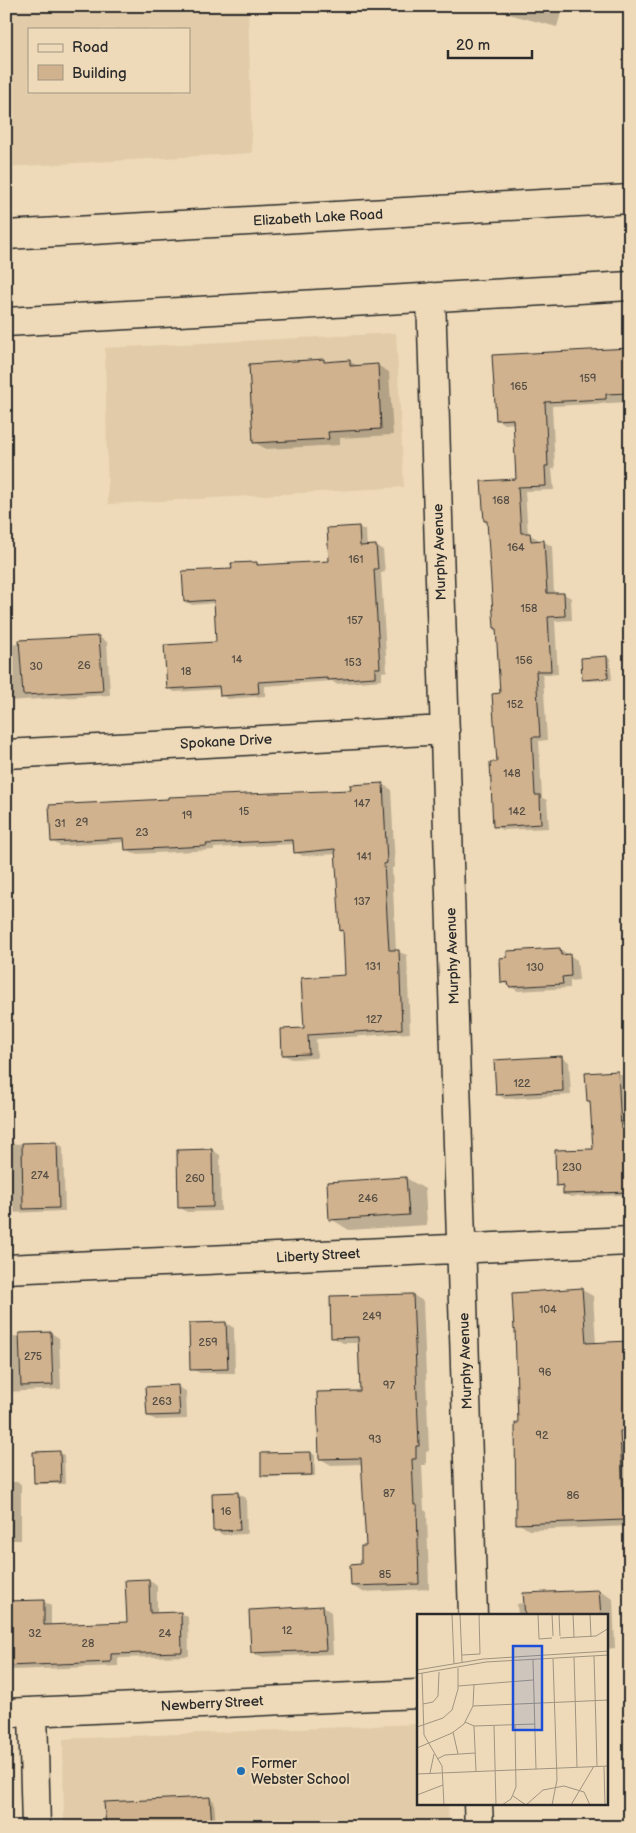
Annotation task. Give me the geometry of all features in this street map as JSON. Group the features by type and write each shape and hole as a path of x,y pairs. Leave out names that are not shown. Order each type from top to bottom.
{"street":[{"name":"Elizabeth Lake Road","path":"6,235 630,199"},
{"path":"6,322 630,286"},
{"name":"Murphy Avenue","path":"431,297 473,1614"},
{"name":"Spokane Drive","path":"6,754 445,730"},
{"name":"Liberty Street","path":"6,1269 630,1241"},
{"name":"Newberry Street","path":"6,1713 417,1694"},
{"path":"33,1712 36,1827"},
{"path":"478,1806 479,1827"}],"shaded area":[{"path":"6,6 248,6 252,153 6,167"},
{"path":"396,333 404,487 108,504 105,348"},
{"name":"Former Webster School","path":"417,1724 417,1806 448,1806 449,1827 64,1827 63,1739"}],"building":[{"path":"630,348 630,393 606,394 606,399 545,402 548,466 545,466 546,486 518,487 521,533 530,533 531,541 544,540 547,593 564,593 565,616 548,617 551,671 536,671 540,737 532,737 535,795 540,795 541,824 493,827 490,762 497,762 492,694 500,693 487,521 484,521 481,481 516,479 513,419 496,420 492,355"},
{"path":"324,359 324,362 350,360 350,366 378,364 381,429 328,432 329,439 253,443 249,364"},
{"path":"359,526 360,546 376,545 378,569 374,569 380,668 375,668 375,677 258,682 259,693 220,696 219,686 167,689 164,645 216,642 214,600 184,602 182,571 232,569 231,563 257,562 257,565 329,561 327,528"},
{"path":"99,636 103,691 23,695 19,640"},
{"path":"607,656 608,678 582,680 581,658"},
{"path":"383,783 387,863 384,864 389,950 399,950 402,1029 308,1035 309,1054 282,1055 281,1029 304,1028 301,978 345,975 343,930 340,931 335,849 294,853 293,840 125,850 124,838 51,842 49,805 168,799 168,797 351,790 350,785"},
{"path":"560,948 561,955 570,954 571,976 562,977 563,984 509,987 508,982 501,983 500,958 507,957 507,951"},
{"path":"562,1056 563,1091 496,1095 494,1060"},
{"path":"618,1071 621,1129 630,1129 630,1192 563,1194 563,1185 556,1186 555,1150 593,1149 590,1101 587,1101 585,1073"},
{"path":"57,1142 59,1208 23,1209 22,1143"},
{"path":"212,1149 213,1207 178,1208 177,1150"},
{"path":"406,1177 409,1215 329,1220 327,1182"},
{"path":"582,1288 586,1343 630,1341 630,1375 628,1375 630,1430 620,1431 624,1520 516,1524 515,1423 518,1423 512,1293"},
{"path":"413,1294 419,1446 416,1446 416,1459 412,1459 414,1505 417,1505 419,1584 351,1586 350,1565 361,1564 361,1546 366,1546 361,1458 319,1459 317,1392 360,1391 358,1337 331,1338 330,1296"},
{"path":"226,1322 228,1369 190,1370 189,1323"},
{"path":"51,1332 53,1385 21,1386 19,1333"},
{"path":"178,1385 180,1415 147,1416 145,1387"},
{"path":"60,1451 61,1482 34,1483 33,1452"},
{"path":"311,1452 312,1475 261,1476 261,1453"},
{"path":"238,1492 240,1530 213,1531 212,1493"},
{"path":"149,1579 150,1613 181,1612 182,1652 111,1654 111,1662 6,1666 6,1601 44,1600 44,1625 127,1622 125,1580"},
{"path":"599,1590 601,1614 525,1614 523,1593"},
{"path":"323,1606 326,1650 251,1653 249,1610"},
{"path":"210,1797 212,1827 106,1827 104,1802"}],"place":[{"name":"Former Webster School","path":"241,1771"}]}
